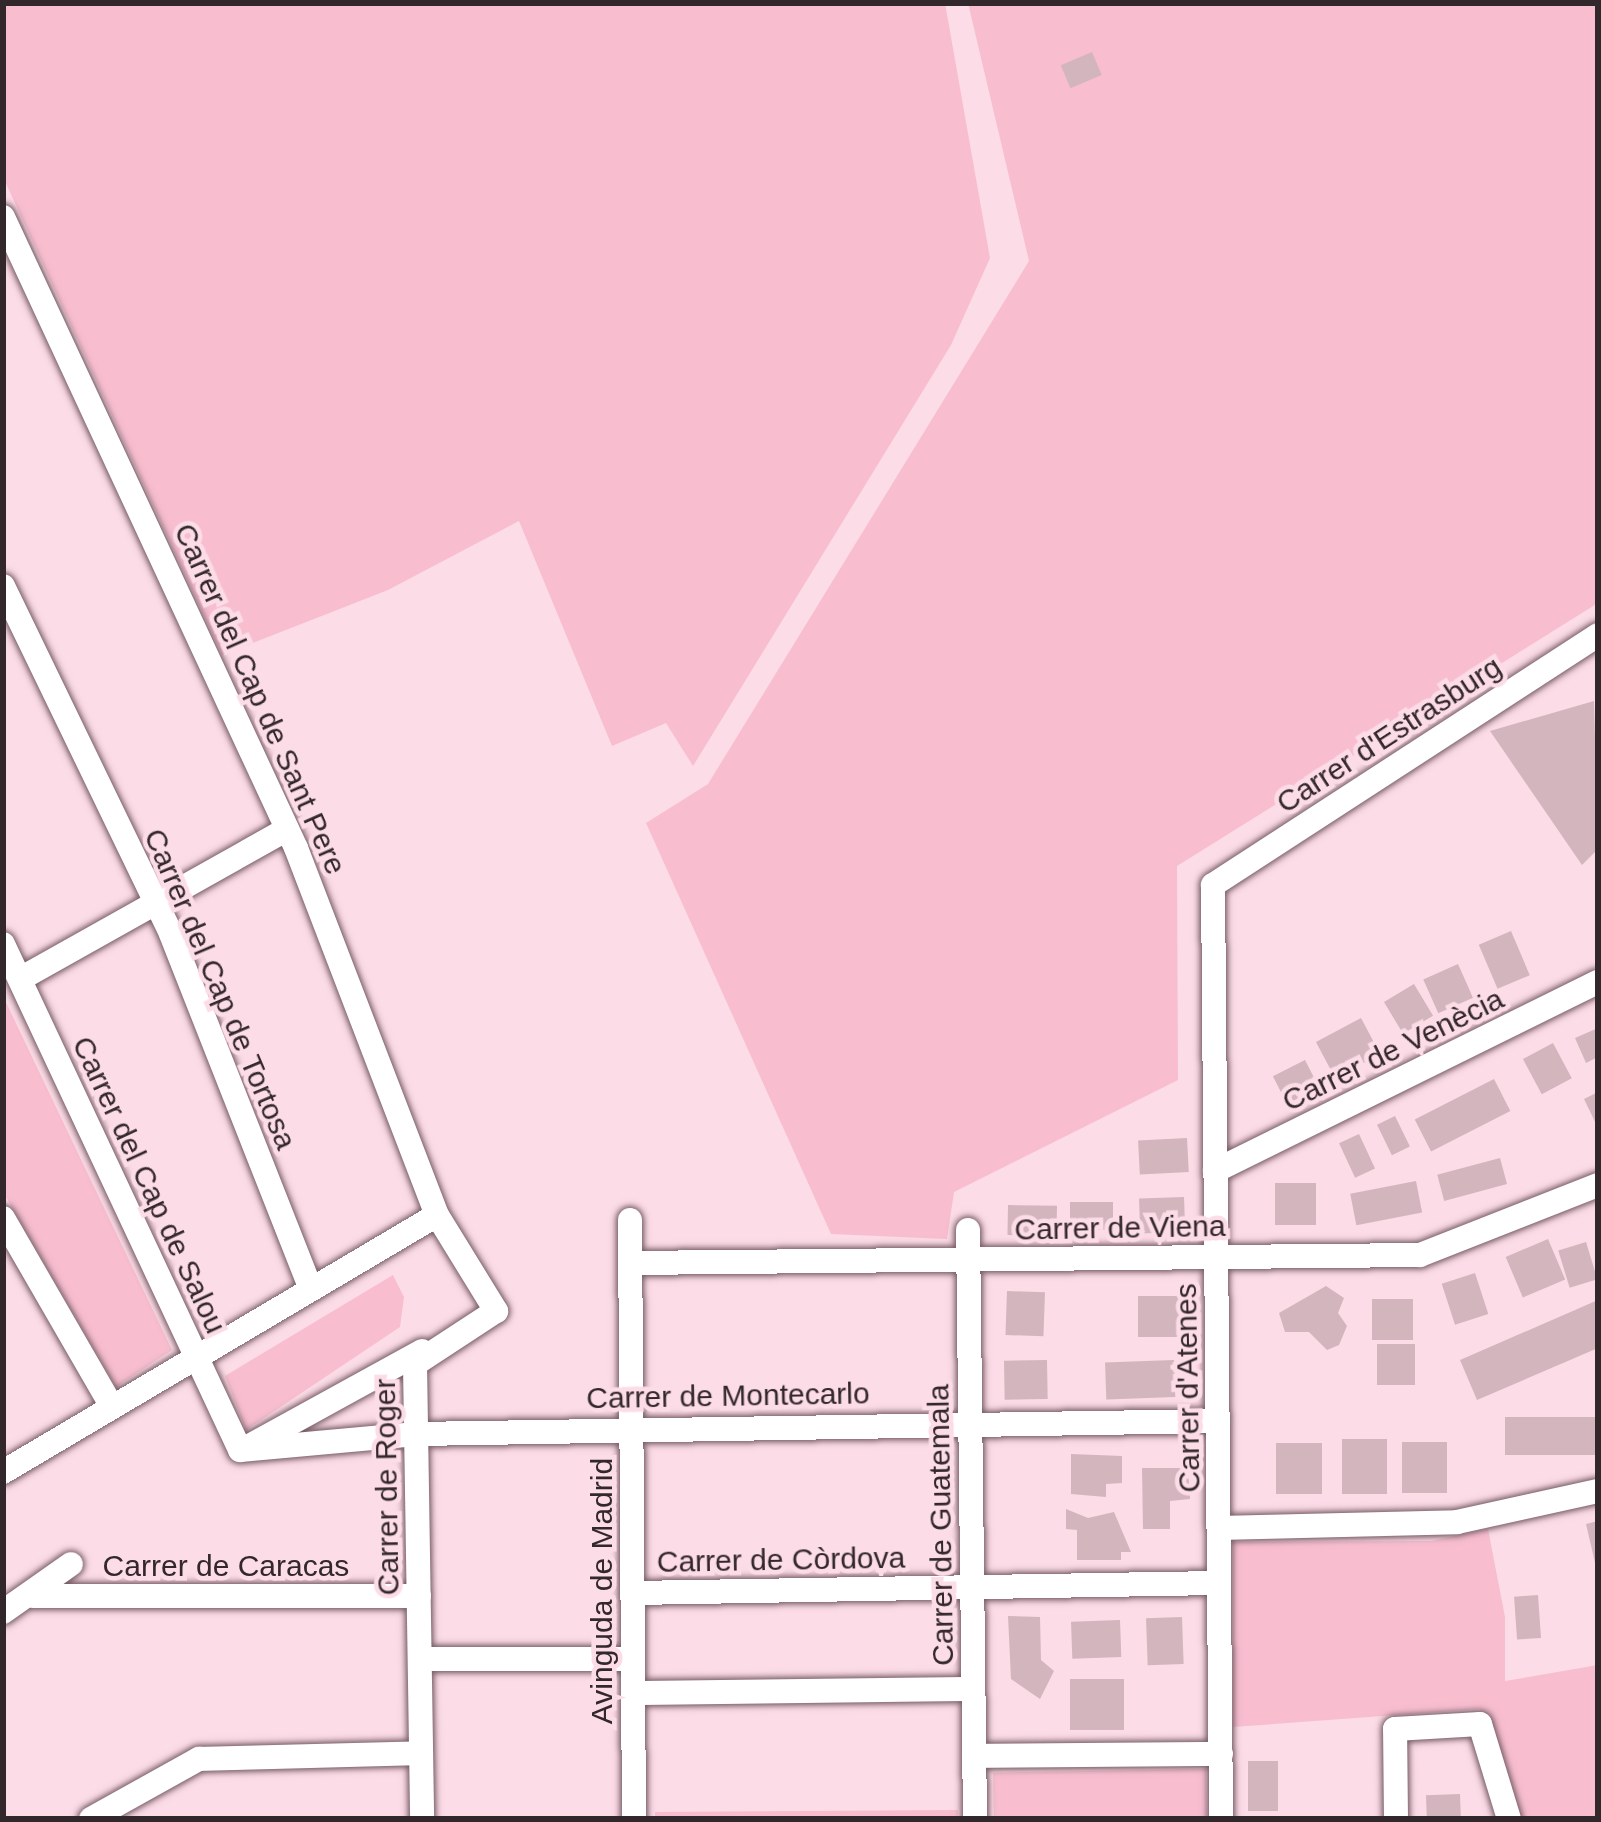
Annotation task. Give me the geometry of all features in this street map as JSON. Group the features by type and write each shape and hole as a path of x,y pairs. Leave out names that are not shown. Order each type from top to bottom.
{"street":[{"name":"Carrer del Cap de Sant Pere","path":"4,223 287,829 437,1215"},
{"name":"Carrer del Cap de Tortosa","path":"3,586 156,903 311,1289"},
{"name":"Carrer d'Estrasburg","path":"1213,885 1598,635"},
{"path":"20,980 287,829"},
{"name":"Carrer d'Atenes","path":"1213,885 1222,1819"},
{"name":"Carrer del Cap de Salou","path":"3,944 240,1450"},
{"name":"Carrer de Venècia","path":"1216,1171 1598,982"},
{"name":"Carrer de Viena","path":"630,1263 1420,1255 1598,1185"},
{"path":"3,1472 437,1215 496,1311 240,1450"},
{"path":"3,1218 112,1407"},
{"name":"Avinguda de Madrid","path":"630,1220 634,1819"},
{"name":"Carrer de Guatemala","path":"968,1230 974,1819"},
{"name":"Carrer de Roger","path":"422,1819 415,1364 496,1311"},
{"name":"Carrer de Montecarlo","path":"240,1450 416,1434 970,1420 1218,1420"},
{"path":"1219,1528 1457,1522 1598,1490"},
{"path":"3,1612 33,1596 71,1564"},
{"name":"Carrer de Còrdova","path":"633,1593 1220,1583"},
{"name":"Carrer de Caracas","path":"33,1596 418,1596"},
{"path":"420,1659 633,1659"},
{"path":"633,1694 973,1689"},
{"path":"1396,1819 1395,1729 1480,1724 1510,1819"},
{"path":"91,1819 199,1759 421,1754"},
{"path":"974,1756 1221,1754"}],"shaded area":[{"path":"3,3 945,3 990,258 951,345 693,766 666,723 612,746 519,521 388,590 222,655 3,177"},
{"path":"968,3 1598,3 1598,603 1177,866 1178,1080 954,1192 947,1239 831,1234 646,823 708,784 1029,261"},
{"path":"3,996 172,1350 116,1387 3,1192"},
{"path":"393,1275 404,1297 400,1327 246,1430 225,1376"},
{"path":"1488,1529 1505,1617 1505,1681 1598,1665 1598,1819 1519,1819 1491,1723 1479,1709 1233,1727 1233,1542 1431,1541"},
{"path":"1206,1769 1207,1819 994,1819 993,1773"},
{"path":"958,1810 958,1819 655,1819 655,1812"}],"building":[{"path":"1092,52 1102,75 1070,88 1061,65"},
{"path":"1594,701 1598,849 1582,865 1490,731"},
{"path":"1511,931 1530,975 1498,989 1479,945"},
{"path":"1458,964 1473,998 1438,1013 1423,979"},
{"path":"1414,984 1433,1016 1403,1034 1384,1002"},
{"path":"1361,1018 1380,1054 1335,1078 1316,1042"},
{"path":"1598,1028 1598,1057 1586,1063 1575,1038"},
{"path":"1553,1043 1572,1078 1542,1094 1523,1059"},
{"path":"1305,1060 1319,1088 1287,1104 1273,1076"},
{"path":"1494,1079 1510,1111 1431,1151 1415,1119"},
{"path":"1598,1092 1598,1128 1584,1099"},
{"path":"1395,1116 1410,1147 1392,1155 1377,1125"},
{"path":"1359,1134 1375,1168 1355,1178 1339,1143"},
{"path":"1187,1138 1189,1172 1140,1175 1138,1141"},
{"path":"1500,1158 1507,1184 1444,1201 1437,1175"},
{"path":"1416,1181 1422,1212 1356,1225 1350,1194"},
{"path":"1275,1183 1316,1183 1316,1225 1275,1225"},
{"path":"1184,1197 1185,1232 1140,1234 1139,1199"},
{"path":"1070,1202 1113,1202 1113,1230 1070,1230"},
{"path":"1008,1205 1057,1206 1056,1236 1007,1235"},
{"path":"1548,1239 1565,1280 1523,1297 1506,1257"},
{"path":"1586,1242 1597,1279 1570,1288 1558,1250"},
{"path":"1475,1273 1488,1314 1455,1325 1442,1284"},
{"path":"1326,1286 1344,1298 1338,1313 1347,1326 1339,1345 1327,1350 1309,1332 1285,1332 1279,1313"},
{"path":"1007,1291 1045,1292 1043,1336 1005,1335"},
{"path":"1138,1296 1187,1296 1187,1337 1138,1337"},
{"path":"1372,1299 1413,1299 1413,1340 1372,1340"},
{"path":"1598,1300 1598,1348 1477,1400 1460,1360"},
{"path":"1377,1344 1415,1344 1415,1385 1377,1385"},
{"path":"1047,1360 1048,1399 1005,1400 1004,1361"},
{"path":"1174,1360 1175,1397 1106,1399 1105,1362"},
{"path":"1505,1417 1598,1417 1598,1455 1505,1455"},
{"path":"1342,1439 1387,1439 1387,1494 1342,1494"},
{"path":"1402,1442 1447,1442 1447,1493 1402,1493"},
{"path":"1276,1443 1322,1443 1322,1494 1276,1494"},
{"path":"1071,1454 1122,1456 1122,1483 1106,1484 1106,1497 1071,1494"},
{"path":"1142,1468 1188,1468 1190,1499 1170,1501 1170,1529 1143,1529"},
{"path":"1066,1509 1088,1518 1114,1512 1131,1552 1121,1552 1121,1560 1077,1560 1077,1530 1066,1529"},
{"path":"1598,1521 1598,1567 1596,1567 1586,1524"},
{"path":"1538,1595 1541,1638 1517,1640 1514,1597"},
{"path":"1008,1616 1040,1617 1041,1660 1054,1671 1040,1699 1011,1679"},
{"path":"1182,1617 1184,1664 1148,1665 1146,1618"},
{"path":"1120,1620 1121,1657 1072,1659 1071,1622"},
{"path":"1070,1679 1124,1679 1124,1730 1070,1730"},
{"path":"1248,1761 1278,1761 1278,1811 1248,1811"},
{"path":"1460,1794 1461,1819 1427,1819 1426,1795"}]}
